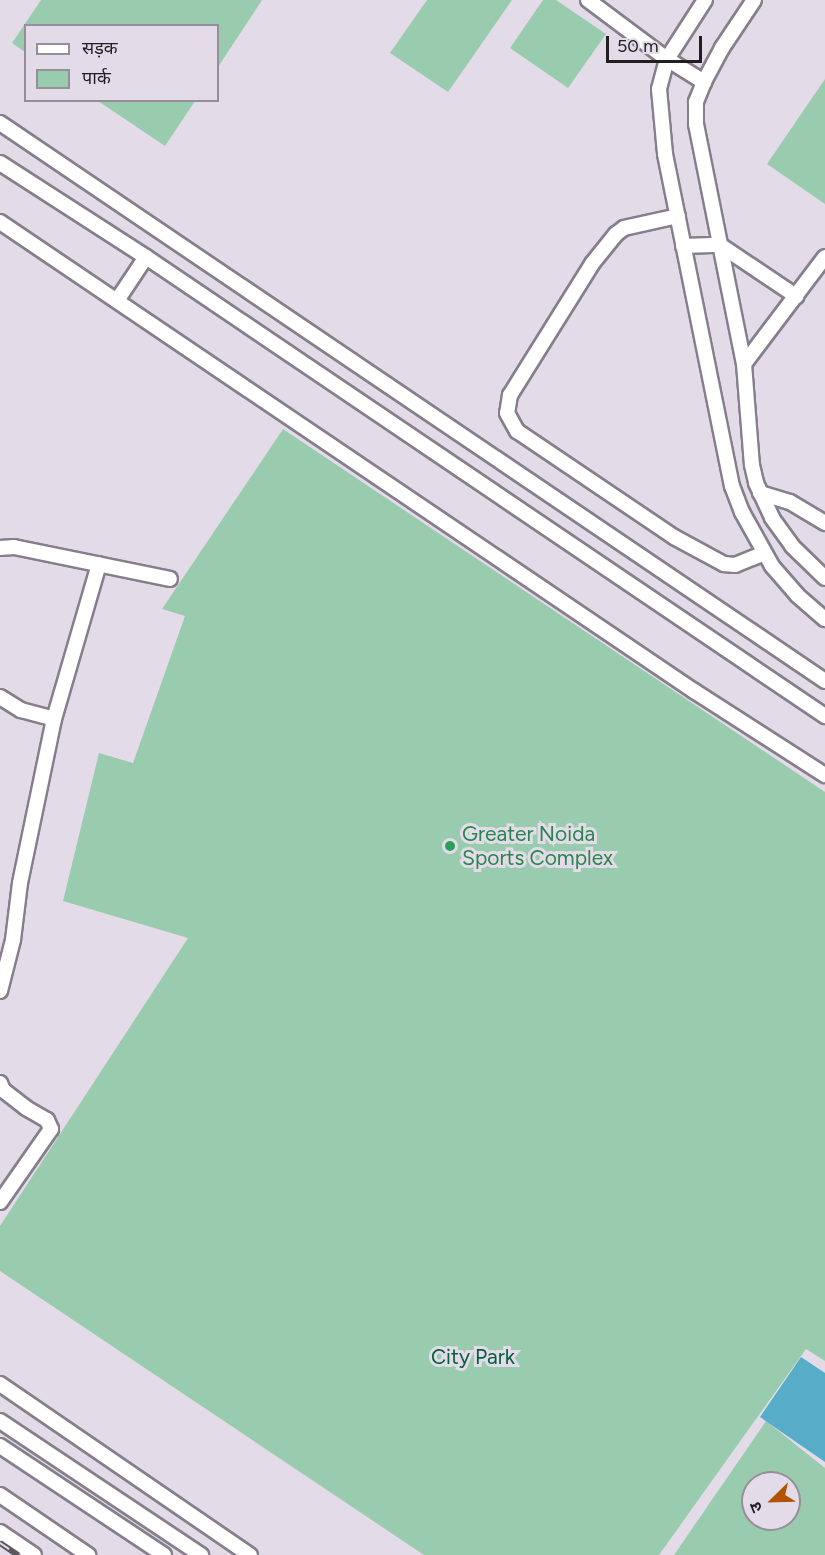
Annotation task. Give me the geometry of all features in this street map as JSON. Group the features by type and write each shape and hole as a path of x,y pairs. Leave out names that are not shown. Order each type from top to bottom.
{"street":[{"path":"588,0 667,59 704,82"},
{"path":"705,0 667,59 659,89 665,154 732,486 742,512 764,554 797,595 825,619"},
{"path":"754,0 722,48 704,82 696,102 696,124 744,364 752,465 760,493 772,518 792,546 825,578"},
{"path":"0,123 825,681"},
{"path":"0,163 146,257 825,716"},
{"path":"678,216 624,228 616,234 592,264 510,395 507,413 517,431 674,537 724,564 735,565 764,554"},
{"path":"0,222 118,299 694,691 825,775"},
{"path":"683,246 720,245 796,296"},
{"path":"118,299 146,257"},
{"path":"744,364 825,257"},
{"path":"760,493 790,502 825,523"},
{"path":"0,548 14,547 170,579"},
{"path":"0,991 4,952 54,718 99,564"},
{"path":"0,697 21,710 54,718"},
{"path":"0,1083 3,1090 18,1102 47,1120 51,1129 0,1202"},
{"path":"0,1384 250,1555"},
{"path":"0,1421 201,1555"},
{"path":"0,1446 164,1555"},
{"path":"0,1495 88,1555"},
{"path":"0,1532 34,1555"}],"green space":[{"path":"41,0 262,0 219,65 219,24 25,24"},
{"path":"427,0 512,0 448,92 390,53"},
{"path":"543,0 556,0 606,34 568,88 510,48"},
{"path":"24,25 24,51 12,43"},
{"path":"825,79 825,204 767,164"},
{"path":"99,102 194,102 165,146"},
{"name":"City Park","path":"283,429 825,792 825,1361 806,1349 659,1555 424,1555 0,1271 0,1226 188,938 63,901 99,753 133,763 185,616 162,609"},
{"path":"766,1421 825,1468 825,1555 674,1555"}],"water":[{"path":"801,1357 825,1373 825,1462 760,1417"}],"railway":[{"path":"0,1543 18,1555"}],"place":[{"name":"Greater Noida Sports Complex","path":"450,846"}]}
